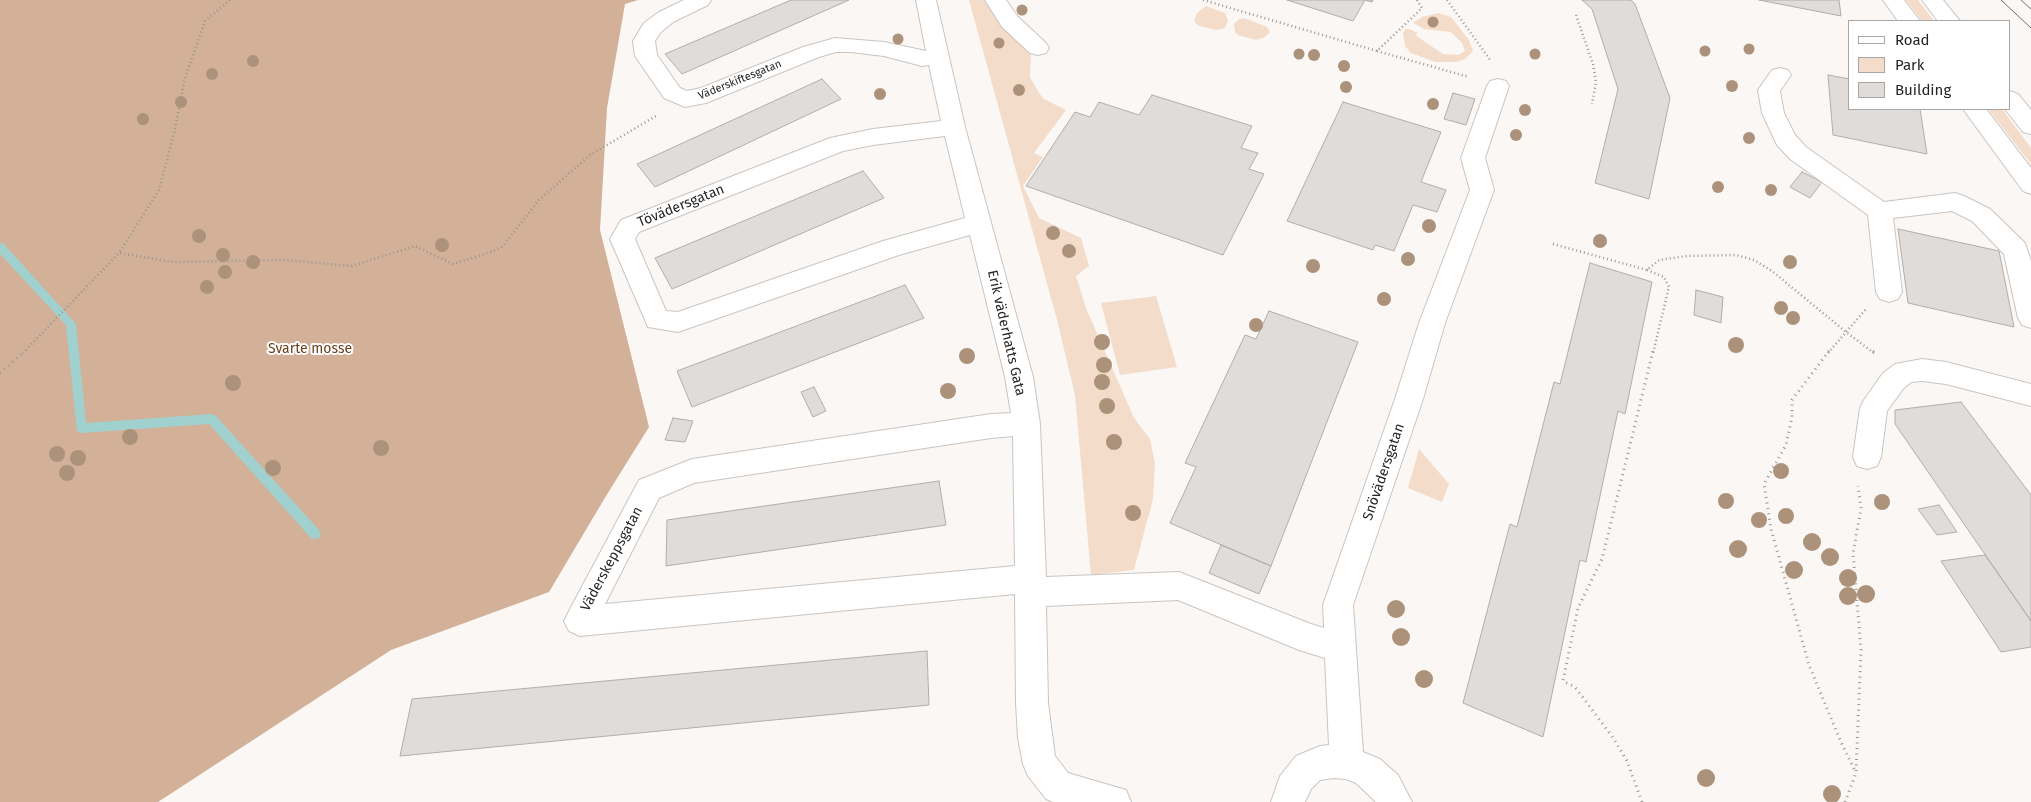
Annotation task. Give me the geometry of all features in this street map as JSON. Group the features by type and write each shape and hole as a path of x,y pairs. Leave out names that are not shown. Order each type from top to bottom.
{"street":[{"name":"Väderskiftesgatan","path":"701,0 666,17 652,28 644,41 646,56 651,64 672,93 685,99 706,95 811,52 835,45 884,49 922,59 938,56"},
{"name":"Erik väderhatts Gata","path":"926,0 954,128 1019,377 1026,424 1031,585 1032,703 1035,738 1040,764 1050,794"},
{"path":"995,0 1010,22 1038,48"},
{"path":"1893,0 1908,20"},
{"path":"1932,0 1948,20"},
{"path":"1780,74 1769,90 1772,113 1785,139 1798,153 1880,211 1954,202 1980,215 2016,250 2031,318"},
{"name":"Snövädersgatan","path":"1346,762 1338,605 1410,399 1432,323 1482,190 1473,158 1498,86"},
{"path":"2011,100 2031,126"},
{"path":"1975,110 2031,185"},
{"name":"Tövädersgatan","path":"954,128 873,137 838,144 630,226 622,239 657,320 678,322 892,248 979,224"},
{"path":"1880,211 1889,292"},
{"path":"1867,457 1874,408 1893,381 1905,372 1922,370 1946,373 2031,395"},
{"name":"Väderskeppsgatan","path":"1026,424 992,426 692,472 649,489 580,621 1031,585"},
{"path":"1031,585 1179,586 1310,639 1340,647"},
{"path":"1288,802 1292,788 1308,768 1320,763 1333,761 1357,765 1378,778 1395,802"},
{"path":"1050,794 1114,802"}],"path":[{"path":"0,373 24,352 119,253 159,190 174,133 185,78 205,21 230,0"},
{"path":"1202,0 1498,86 1501,75 1447,0"},
{"path":"1377,51 1422,8 1417,0"},
{"path":"1576,14 1593,64 1596,82 1592,104"},
{"path":"119,253 173,262 284,260 352,266 415,246 453,264 491,252 503,246 539,200 590,156 685,99"},
{"path":"1553,244 1647,270 1664,277 1669,287 1602,560 1578,608 1563,681 1576,686 1614,738 1627,761 1642,802"},
{"path":"1647,270 1659,260 1687,256 1736,255 1754,260 1772,271 1866,348"},
{"path":"1846,332 1824,357 1792,400 1792,417 1786,445 1764,484 1771,529 1809,665 1856,773"},
{"path":"1845,802 1856,773 1860,650 1853,554 1861,509 1856,469 1867,457"}],"green space":[{"name":"Svarte mosse","path":"0,0 638,0 625,4 607,108 600,230 649,427 549,592 391,650 158,802 0,802"},
{"path":"969,0 988,0 1031,53 1030,77 1039,93 1044,99 1066,110 1034,153 1043,157 1023,186 1039,218 1081,238 1089,266 1076,276 1086,308 1134,418 1150,439 1155,463 1153,499 1134,570 1091,575 1075,395 1057,320"},
{"path":"1906,0 1918,0 1933,20 1921,20"},
{"path":"1206,6 1225,13 1228,21 1225,28 1216,30 1199,26 1194,21 1197,13"},
{"path":"1438,13 1451,17 1469,40 1473,51 1465,59 1457,62 1435,62 1411,53 1405,46 1403,33 1406,29 1409,29 1418,33 1415,35 1443,54 1458,55 1465,51 1462,43 1451,32 1424,29 1413,23 1422,17"},
{"path":"1244,18 1267,27 1270,32 1265,37 1256,40 1238,35 1235,32 1234,24 1239,19"},
{"path":"1989,110 2003,110 2031,148 2031,164"},
{"path":"1156,296 1177,367 1120,375 1101,303"},
{"path":"1419,449 1449,484 1442,502 1408,488"}],"building":[{"path":"791,0 849,0 682,74 665,54"},
{"path":"1287,0 1365,0 1353,21"},
{"path":"1582,0 1631,0 1635,4 1670,98 1649,199 1595,183 1618,89 1592,9"},
{"path":"1759,0 1839,0 1841,16"},
{"path":"1828,75 1848,79 1848,110 1920,110 1927,154 1833,135"},
{"path":"822,79 841,99 655,187 637,164"},
{"path":"1453,93 1475,99 1466,125 1444,119"},
{"path":"1152,95 1252,126 1241,148 1258,153 1249,169 1264,174 1223,255 1026,186 1075,112 1090,117 1099,102 1139,115"},
{"path":"1343,102 1441,132 1421,182 1446,190 1437,212 1413,205 1394,251 1375,245 1373,250 1287,221"},
{"path":"863,171 884,198 672,289 655,258"},
{"path":"1802,172 1822,182 1810,198 1790,187"},
{"path":"1898,229 1999,251 2014,327 1908,303"},
{"path":"1590,263 1652,282 1625,414 1618,411 1586,562 1580,560 1543,737 1463,703 1510,524 1517,527 1554,382 1560,384"},
{"path":"905,285 924,318 692,407 677,371"},
{"path":"1696,290 1723,297 1721,323 1694,315"},
{"path":"1269,311 1358,342 1271,566 1170,523 1196,467 1185,463 1245,335 1256,339"},
{"path":"814,387 826,411 813,417 801,392"},
{"path":"1961,402 2031,495 2031,621 1895,424 1895,410"},
{"path":"673,418 693,421 685,442 665,440"},
{"path":"939,481 946,525 666,566 667,520"},
{"path":"1939,505 1957,532 1937,535 1918,509"},
{"path":"1221,545 1271,566 1259,594 1209,573"},
{"path":"1985,555 2031,621 2031,647 2001,652 1941,561"},
{"path":"927,651 929,705 400,756 412,699"}],"waterway":[{"path":"0,247 71,324 81,428 212,419 315,534"}],"tram line":[{"path":"2001,0 2031,28"},
{"path":"2021,0 2031,9"}]}
